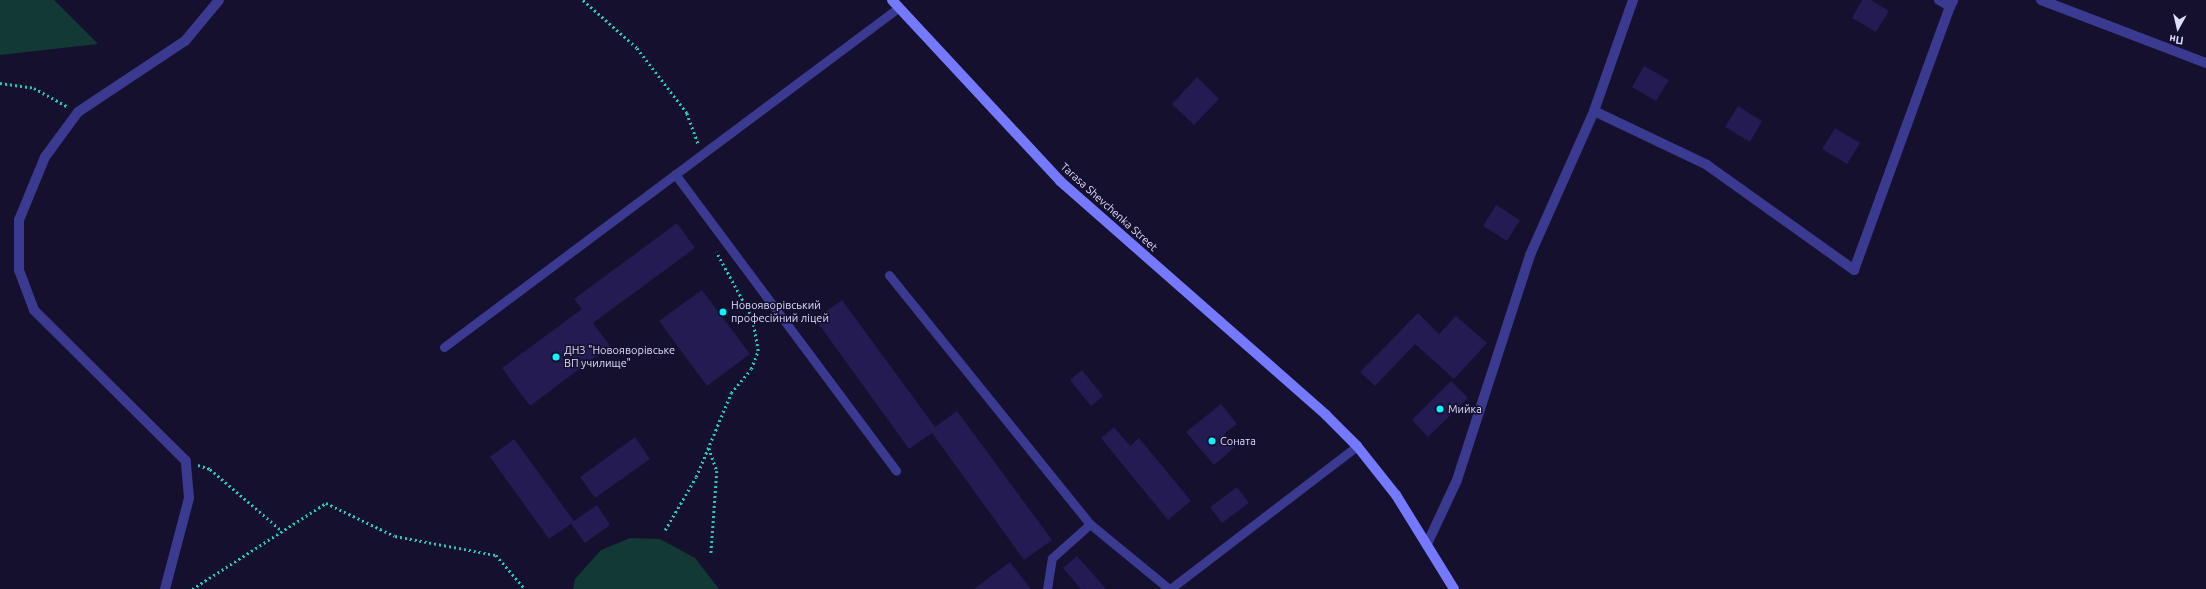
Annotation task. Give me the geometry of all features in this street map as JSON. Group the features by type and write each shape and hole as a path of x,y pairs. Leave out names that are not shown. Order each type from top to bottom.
{"street":[{"path":"165,589 188,498 186,461 34,310 19,270 19,220 45,157 78,112 185,41 219,0"},
{"path":"1428,542 1457,480 1530,255 1594,111 1633,0"},
{"path":"1594,111 1707,165 1854,270 1952,3 1939,0"},
{"path":"2041,0 2206,63"},
{"name":"Tarasa Shevchenka Street","path":"895,4 1060,181 1326,415 1356,446 1396,495 1428,542 1454,589"}],"lane":[{"path":"444,347 676,174 895,4"},
{"path":"676,174 896,471"},
{"path":"889,275 1090,524 1169,589 1356,446"},
{"path":"1047,589 1052,558 1090,524"}],"path":[{"path":"583,0 636,48 687,112 698,146 693,161"},
{"path":"0,83 34,88 78,112"},
{"path":"665,530 709,447 731,394 751,369 758,351 752,318 715,249"},
{"path":"709,447 717,471 711,555"},
{"path":"186,461 210,469 282,531"},
{"path":"192,589 326,503 395,536 496,555 525,589"}],"green space":[{"path":"0,0 54,0 98,44 0,55"},
{"path":"630,538 660,539 695,558 719,589 573,589 575,579 601,550"}],"building":[{"path":"1862,0 1871,0 1889,11 1876,32 1852,18"},
{"path":"1644,66 1669,80 1656,101 1632,87"},
{"path":"1197,77 1219,99 1194,125 1172,104"},
{"path":"1738,106 1762,121 1750,142 1725,127"},
{"path":"1835,128 1860,143 1847,164 1822,149"},
{"path":"1496,205 1520,220 1507,241 1483,226"},
{"path":"677,223 695,248 593,323 610,346 530,406 502,368 582,309 574,299"},
{"name":"ДНЗ \"Новояворівське ВП училище\"","path":"702,290 750,354 707,386 659,321"},
{"path":"842,300 935,427 957,411 1052,540 1024,560 932,433 909,449 815,319"},
{"path":"1418,313 1439,334 1456,316 1487,343 1454,379 1415,344 1375,386 1360,372"},
{"path":"1082,370 1103,396 1091,406 1070,380"},
{"name":"Мийка","path":"1451,381 1468,398 1428,437 1412,420"},
{"name":"Соната","path":"1221,404 1237,424 1224,434 1235,447 1214,465 1186,432"},
{"path":"1114,427 1130,446 1139,438 1191,501 1168,520 1101,438"},
{"path":"635,437 650,459 595,498 580,477"},
{"path":"514,439 574,521 597,505 610,525 585,543 571,524 549,539 490,457"},
{"path":"1237,487 1249,503 1222,523 1210,507"},
{"path":"1077,556 1106,589 1081,589 1063,568"},
{"path":"1010,562 1031,589 974,589"}],"place":[{"name":"Новояворівський професійний ліцей","path":"723,312"},
{"name":"ДНЗ \"Новояворівське ВП училище\"","path":"556,357"},
{"name":"Мийка","path":"1440,409"},
{"name":"Соната","path":"1212,441"}]}
